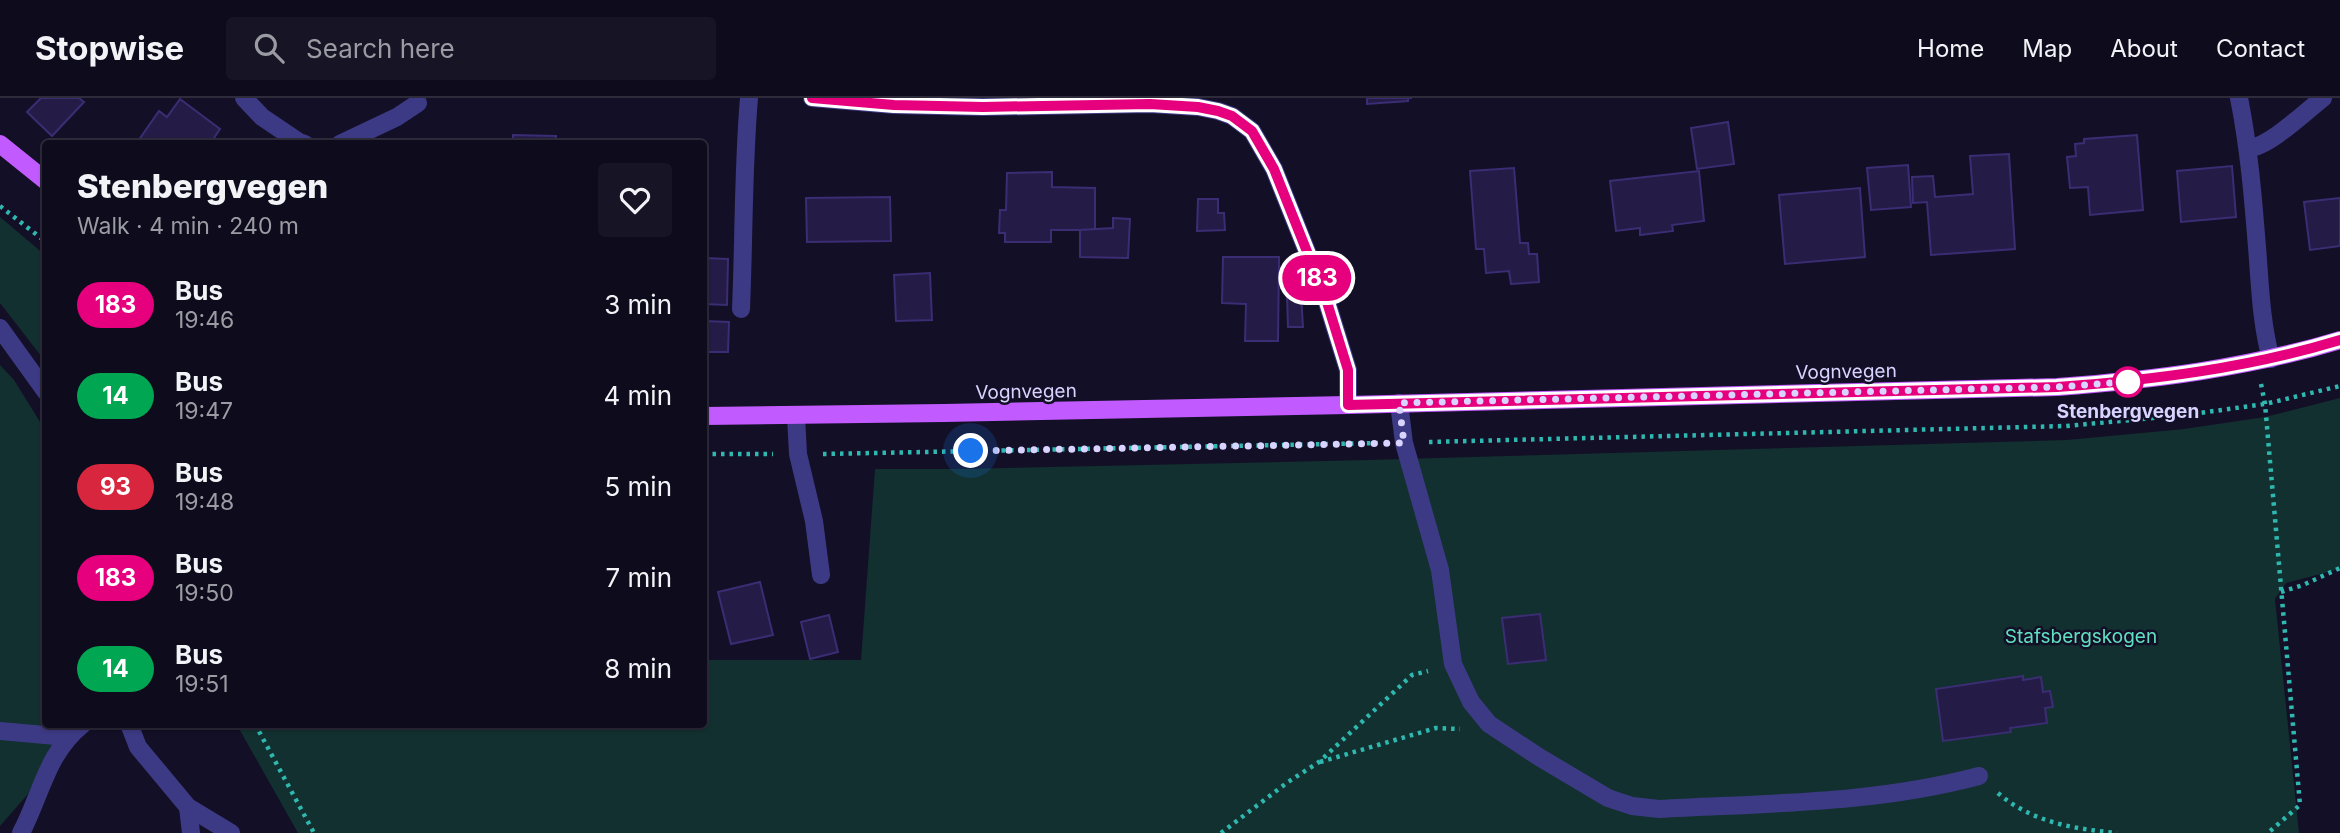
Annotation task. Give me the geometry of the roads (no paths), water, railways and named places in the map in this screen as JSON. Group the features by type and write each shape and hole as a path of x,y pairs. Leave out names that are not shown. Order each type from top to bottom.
{"main road":[{"path":"0,144 42,178"},
{"name":"Vognvegen","path":"707,416 1348,405 2057,387 2138,381 2271,359 2340,340"}],"street":[{"path":"244,98 262,117 296,140"},
{"path":"741,309 746,194 745,145 749,98"},
{"path":"812,98 894,105 983,107 1150,104 1198,107 1232,116 1252,131 1259,141 1274,169 1312,263 1348,370 1348,405"},
{"path":"2239,98 2249,148 2262,303 2271,359"},
{"path":"2249,148 2255,148 2271,138 2323,98"},
{"path":"348,140 397,117 418,103"},
{"path":"0,328 42,386"},
{"path":"1399,403 1404,443 1440,570 1453,664 1471,702 1489,724 1539,757 1608,798 1632,806 1659,809 1824,802 1901,793 1979,776"},
{"path":"796,416 798,454 814,521 821,575"},
{"path":"21,833 31,814 47,768 67,737 78,728"},
{"path":"131,728 138,747 188,807 231,833"},
{"path":"0,731 67,737"},
{"path":"188,807 191,833"},
{"path":"31,814 35,833"}],"place":[{"name":"Stenbergvegen","path":"2128,382"}],"park label":[{"name":"Stafsbergskogen","path":"2081,636"}]}
